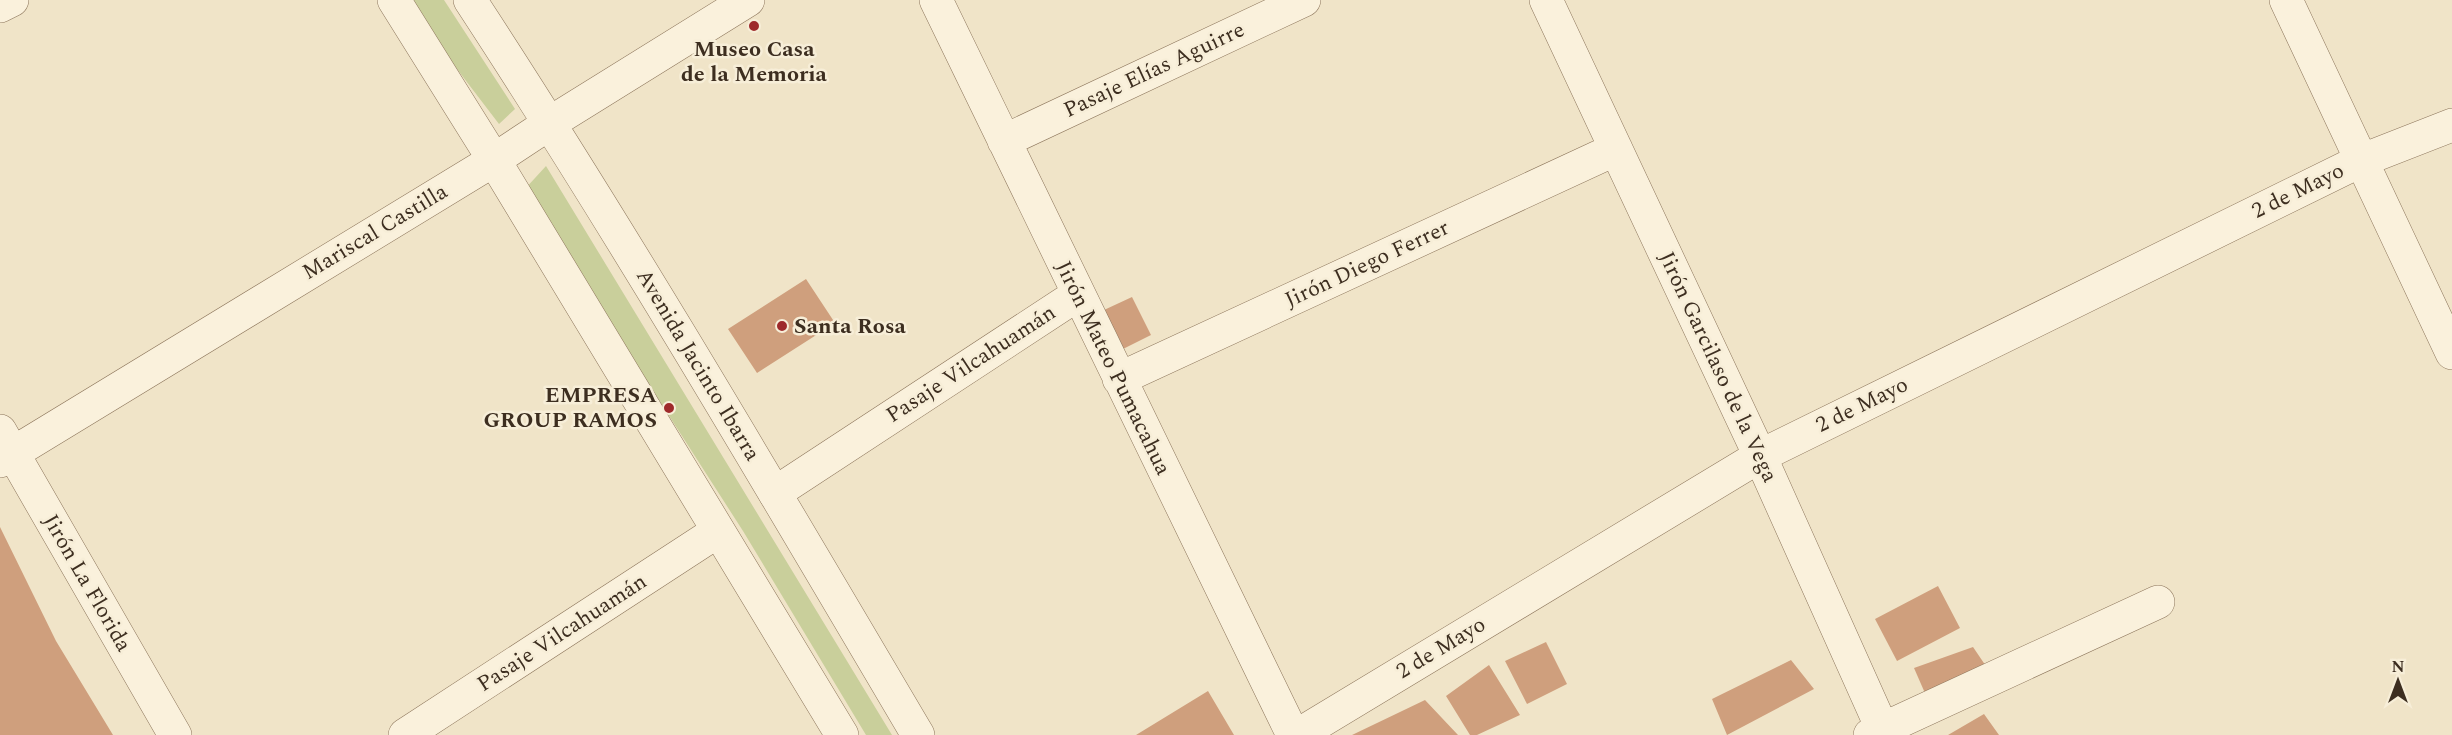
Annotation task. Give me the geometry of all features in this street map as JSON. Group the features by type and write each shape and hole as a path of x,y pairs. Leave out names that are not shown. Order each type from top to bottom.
{"street":[{"path":"0,6 12,0"},
{"path":"394,0 494,160 842,735"},
{"name":"Avenida Jacinto Ibarra","path":"470,0 550,123 775,493 918,735"},
{"name":"Mariscal Castilla","path":"4,448 494,160 748,0"},
{"name":"Jirón Mateo Pumacahua","path":"936,0 1077,295 1293,735"},
{"name":"Pasaje Elías Aguirre","path":"1004,141 1304,0"},
{"name":"Jirón Garcilaso de la Vega","path":"1546,0 1760,456 1879,733"},
{"path":"2286,0 2452,353"},
{"name":"2 de Mayo","path":"1298,735 1760,456 2360,161 2452,125"},
{"name":"Jirón Diego Ferrer","path":"1119,379 1616,149"},
{"name":"Pasaje Vilcahuamán","path":"775,493 1077,295"},
{"name":"Jirón La Florida","path":"4,448 175,735"},
{"name":"Pasaje Vilcahuamán","path":"405,735 718,531"},
{"path":"1879,733 2158,602"}],"green space":[{"path":"407,0 444,0 515,109 499,124 421,22"},
{"path":"546,166 892,735 866,735 743,531 524,190"}],"building":[{"name":"Santa Rosa","path":"806,279 835,323 757,373 728,329"},
{"path":"1132,297 1151,335 1123,349 1104,310"},
{"path":"0,527 56,641 113,735 0,735"},
{"path":"1938,586 1960,628 1897,661 1875,619"},
{"path":"1546,642 1567,684 1527,704 1505,661"},
{"path":"1973,647 1992,675 1928,700 1914,668"},
{"path":"1791,660 1814,689 1727,735 1712,699"},
{"path":"1489,665 1520,715 1477,735 1470,735 1446,696"},
{"path":"1208,691 1234,735 1136,735"},
{"path":"1425,700 1458,735 1352,735"},
{"path":"1984,714 1999,735 1948,735"}],"place":[{"name":"Museo Casa de la Memoria","path":"754,26"},
{"name":"Santa Rosa","path":"782,326"},
{"name":"EMPRESA GROUP RAMOS","path":"669,408"}]}
